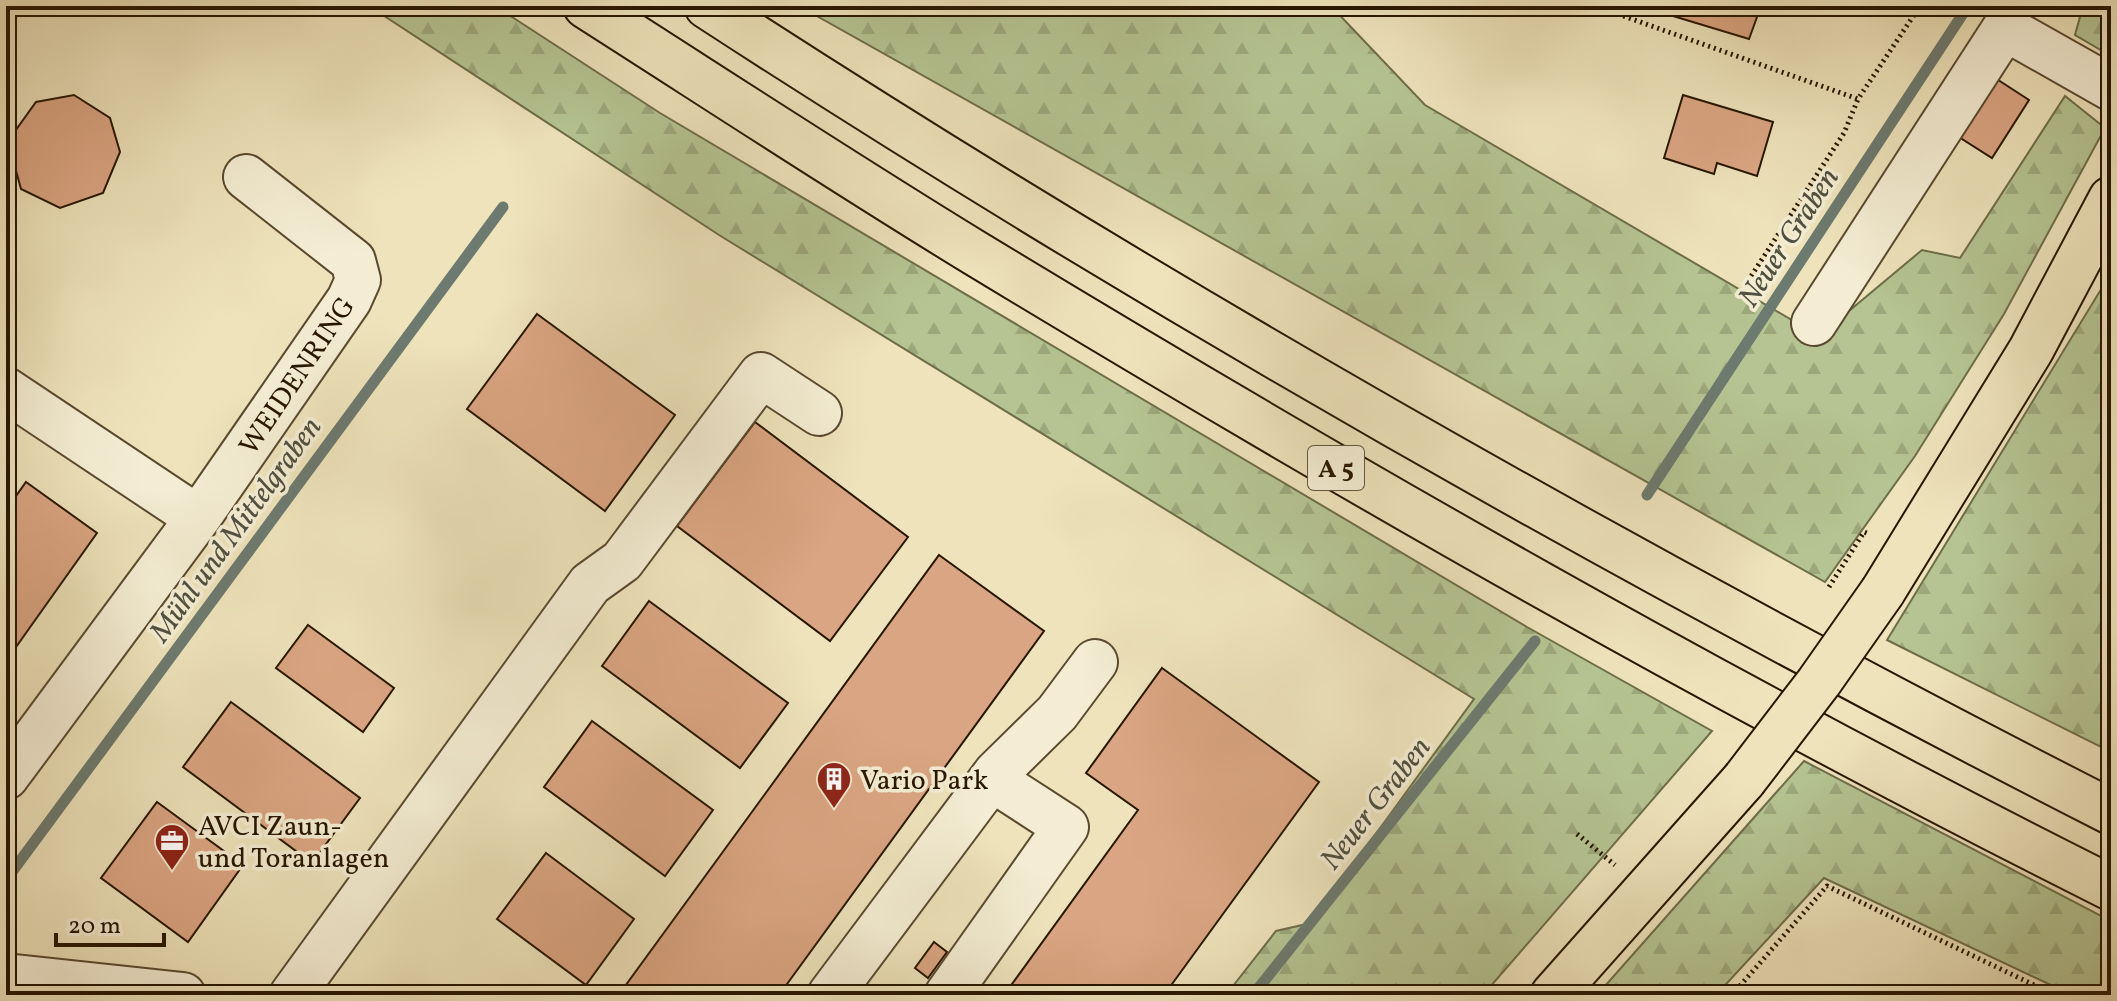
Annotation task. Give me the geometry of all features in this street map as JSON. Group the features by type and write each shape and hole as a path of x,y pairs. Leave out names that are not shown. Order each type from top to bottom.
{"main road":[{"name":"A 5","path":"586,6 973,251 1316,456 1656,649 1973,819 2111,888"},
{"name":"A 5","path":"707,6 1019,202 1348,398 1718,605 2111,812"},
{"path":"1553,995 1744,780 1883,591 2031,350 2111,199"}],"street":[{"path":"1814,323 2013,17 2111,88"},
{"name":"WEIDENRING","path":"6,777 198,518 349,300 358,280 353,261 246,177"},
{"path":"292,995 590,584 622,561 761,375 819,413"},
{"path":"6,390 198,518"},
{"path":"830,995 992,779 1057,713 1095,662"},
{"path":"947,995 1066,827 992,779"},
{"path":"6,976 183,995"}],"path":[{"path":"1595,6 1858,99"},
{"path":"1748,281 1844,133 1858,99 1920,6"},
{"path":"1829,587 1864,532 1869,534"},
{"path":"1577,834 1615,865"},
{"path":"1732,995 1827,886 2055,995"}],"green space":[{"path":"369,6 495,6 660,113 1527,627 1712,731 1483,995 1226,995 1276,931 1311,923 1474,699 719,235"},
{"path":"799,6 1331,6 1425,105 1819,336 1922,250 1960,258 2065,96 2105,128 2004,314 1915,456 1825,582"},
{"path":"2083,6 2111,6 2111,56 2075,35"},
{"path":"2111,273 2111,752 1887,640"},
{"path":"1804,761 2111,921 2111,995 2072,995 1824,878 1716,995 1597,995"}],"building":[{"path":"1640,6 1761,6 1749,39"},
{"path":"1989,74 2029,100 1992,158 1951,132"},
{"path":"74,95 110,118 120,152 103,193 60,208 21,189 8,141 36,102"},
{"path":"1683,95 1773,122 1757,176 1717,163 1714,174 1664,158"},
{"path":"537,314 675,415 605,511 467,409"},
{"path":"755,422 908,537 830,641 677,526"},
{"path":"26,482 97,533 6,661 6,510"},
{"name":"Vario Park","path":"939,555 1044,631 779,995 689,995 623,989"},
{"path":"649,601 788,703 740,768 602,666"},
{"path":"308,625 394,688 363,732 276,668"},
{"path":"1162,668 1319,782 1164,995 1004,995 1138,810 1086,773"},
{"path":"231,702 360,798 312,863 183,767"},
{"path":"592,721 713,810 665,876 544,787"},
{"name":"AVCI Zaun- und Toranlagen","path":"157,802 243,865 188,942 101,878"},
{"path":"546,853 634,919 586,985 497,919"},
{"path":"934,942 947,952 928,978 915,968"}],"waterway":[{"name":"Neuer Graben","path":"1647,495 1968,6"},
{"name":"Mühl und Mittelgraben","path":"6,880 503,207"},
{"name":"Neuer Graben","path":"1253,995 1535,641"}],"place":[{"name":"Vario Park","path":"834,810"},
{"name":"AVCI Zaun- und Toranlagen","path":"172,872"}]}
